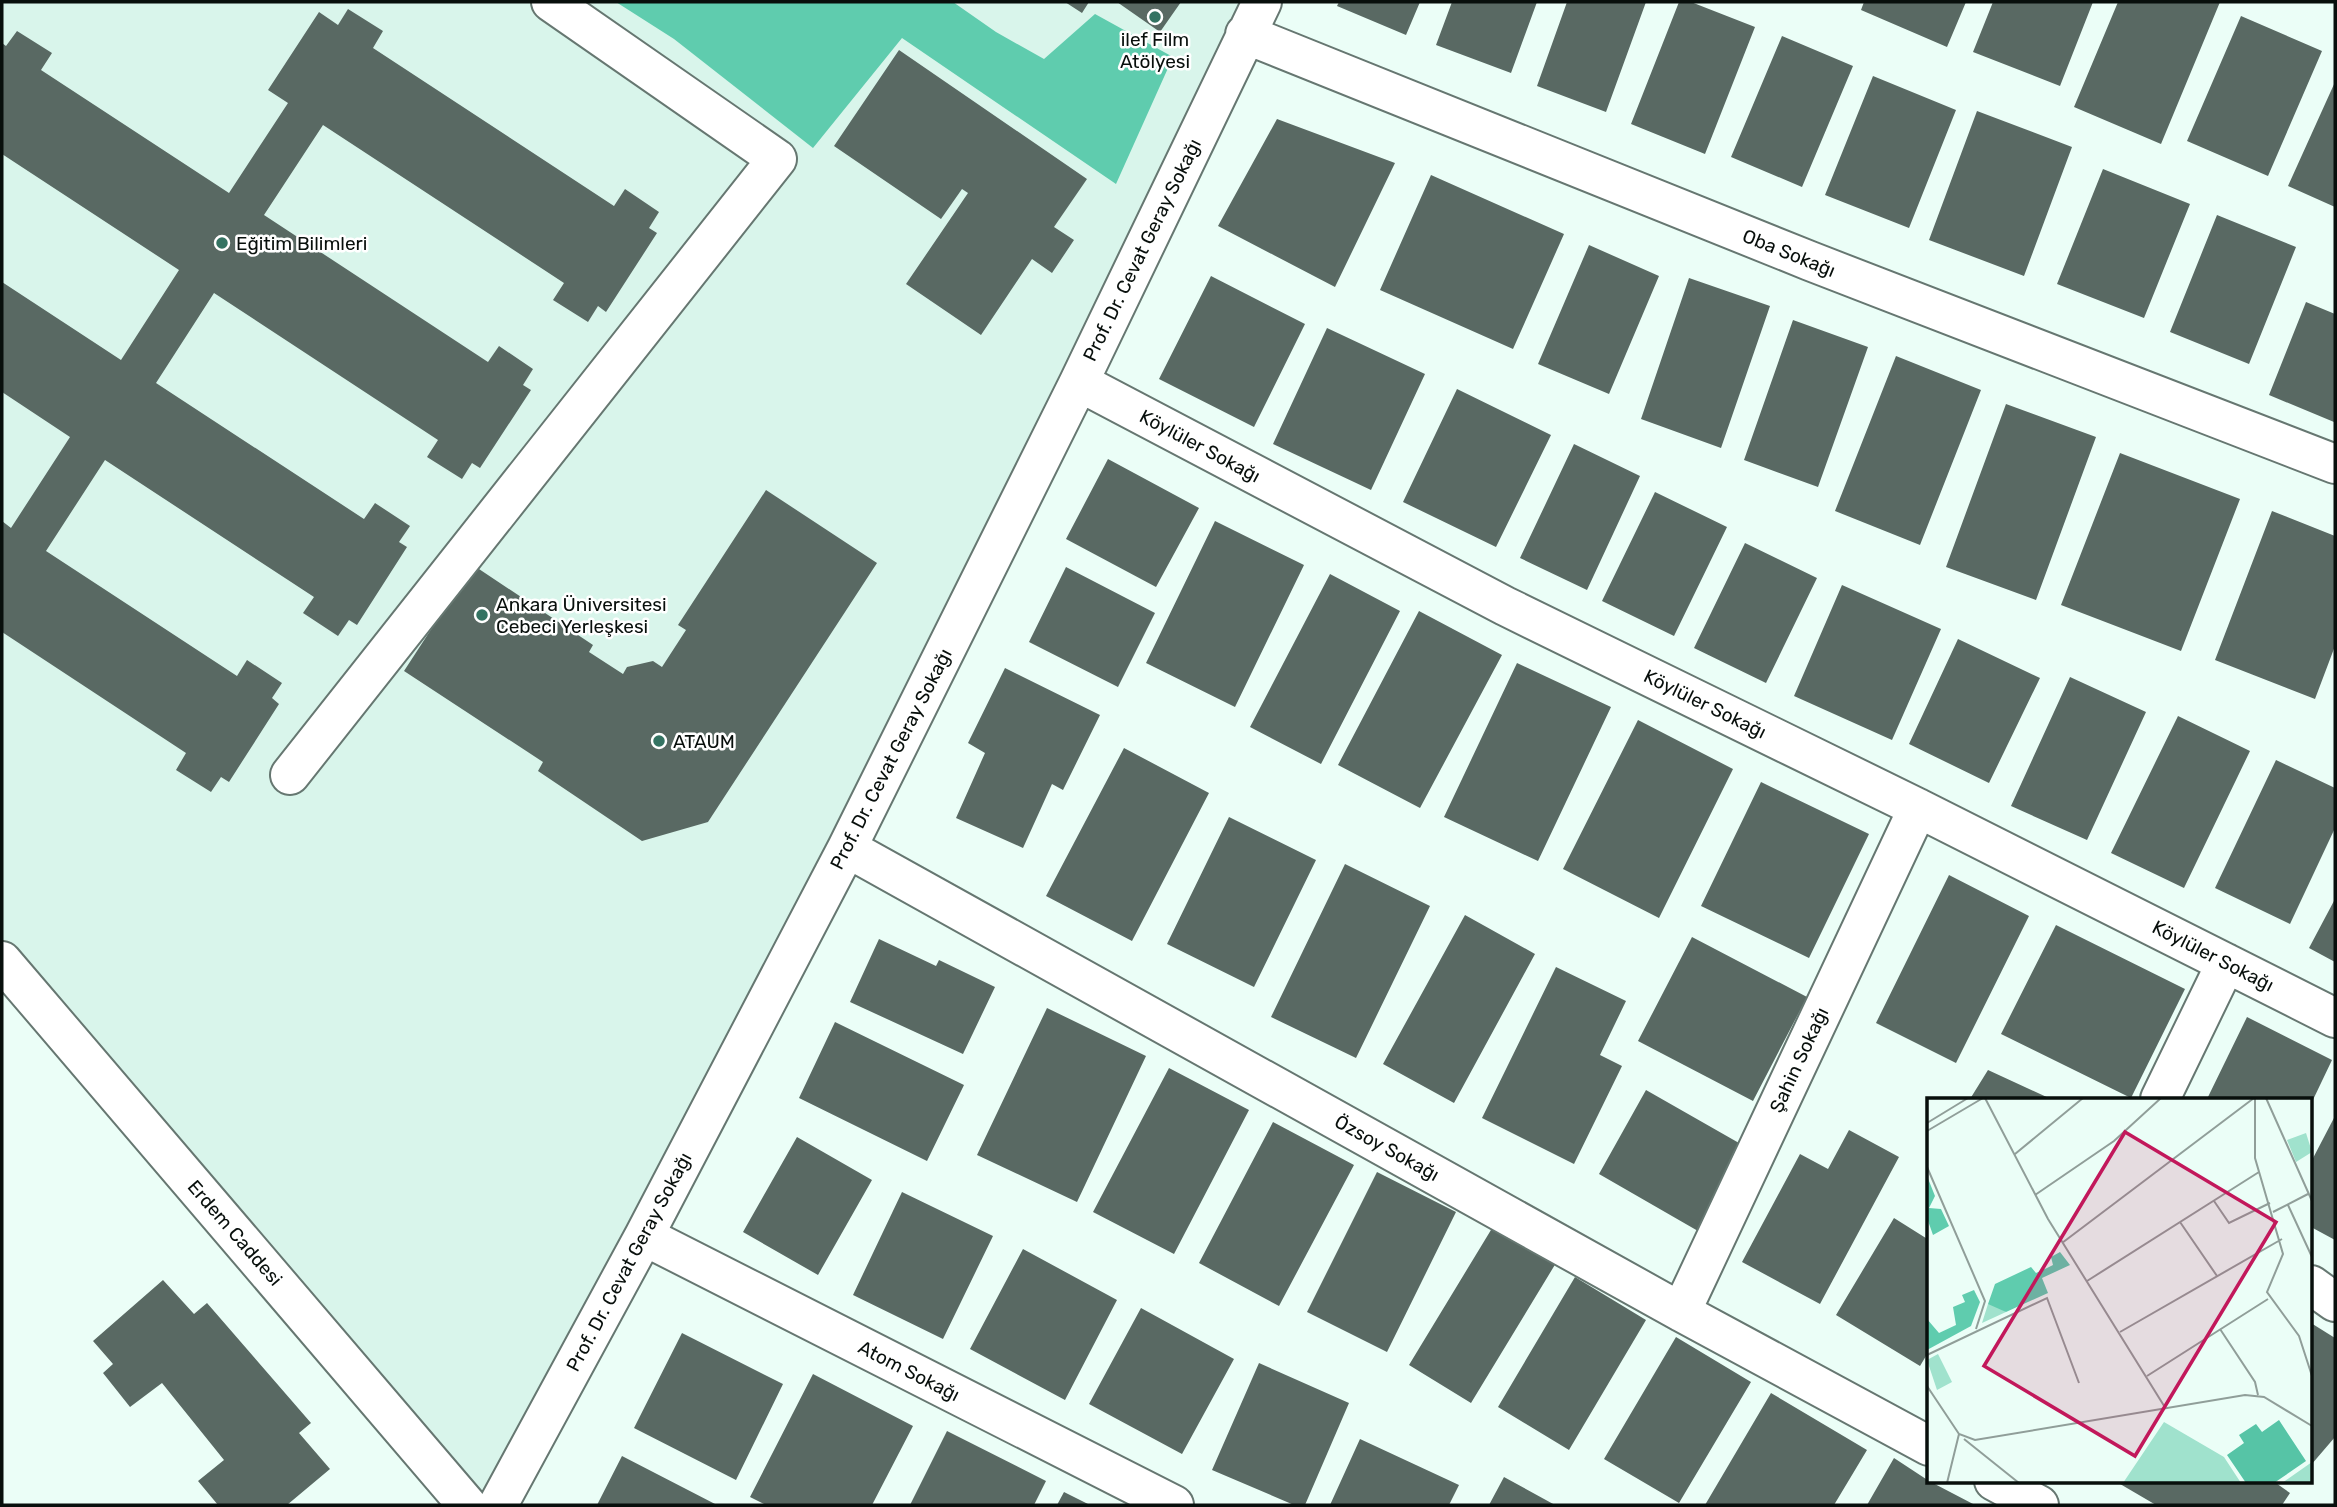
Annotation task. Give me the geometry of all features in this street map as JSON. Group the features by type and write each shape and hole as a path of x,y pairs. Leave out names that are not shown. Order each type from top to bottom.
{"street":[{"path":"290,775 777,159 551,2"},
{"name":"Prof. Dr. Cevat Geray Sokağı","path":"498,1505 644,1236 847,848 1079,382 1253,18"},
{"name":"Oba Sokağı","path":"1253,18 1810,261 2335,464"},
{"name":"Köylüler Sokağı","path":"1079,382 1506,606 1918,808 2335,1018"},
{"name":"Şahin Sokağı","path":"1681,1312 1918,808"},
{"name":"Özsoy Sokağı","path":"847,848 1681,1312 1927,1445"},
{"name":"Erdem Caddesi","path":"2,961 467,1505"},
{"path":"2160,1098 2226,963"},
{"name":"Atom Sokağı","path":"644,1236 1174,1505"},
{"path":"2312,1286 2335,1302"},
{"path":"1996,1482 2039,1505"}],"shaded area":[{"name":"Ankara Üniversitesi Cebeci Yerleşkesi","path":"2,2 1262,2 498,1505 467,1505 2,961"}],"green space":[{"path":"616,2 953,2 996,32 1044,59 1095,14 1173,57 1116,184 902,38 813,148 674,39"}],"building":[{"name":"ilef Film Atölyesi","path":"1065,2 1089,2 1082,13"},
{"name":"ilef Film Atölyesi","path":"1117,2 1181,2 1160,32"},
{"path":"1339,2 1420,2 1406,35 1337,6"},
{"path":"1452,2 1537,2 1511,73 1436,45"},
{"path":"1567,2 1646,2 1606,112 1537,86"},
{"path":"1679,2 1691,2 1755,27 1705,154 1631,124"},
{"path":"1864,2 1966,2 1947,47 1861,10"},
{"path":"1993,2 2093,2 2060,86 1973,52"},
{"path":"2118,2 2220,2 2161,144 2074,107"},
{"path":"348,9 383,31 373,48 614,206 625,189 659,212 649,228 657,233 606,312 598,306 588,322 553,300 564,283 323,125 264,215 488,362 499,346 533,369 523,385 531,390 480,468 472,463 462,479 427,457 438,440 214,293 156,383 364,519 375,503 410,526 399,542 407,547 357,625 349,620 338,636 303,613 314,597 105,460 46,551 237,676 247,660 282,683 272,698 279,704 229,782 221,777 211,792 176,770 186,753 2,632 2,521 11,528 70,437 2,392 2,282 121,360 179,270 2,154 2,43 6,46 17,31 52,53 41,70 229,193 288,103 268,90 319,12 338,25"},
{"path":"2241,16 2322,51 2268,176 2187,141"},
{"path":"1782,36 1853,66 1802,187 1731,157"},
{"path":"899,50 1087,179 1054,227 1074,240 1052,273 1032,259 981,335 906,284 968,193 962,189 941,219 834,146"},
{"path":"1873,76 1956,110 1909,228 1825,195"},
{"path":"2335,82 2335,207 2288,186"},
{"path":"1977,111 2072,147 2024,276 1929,240"},
{"path":"1277,119 1395,163 1335,287 1218,226"},
{"path":"2103,169 2190,204 2144,318 2057,284"},
{"path":"1431,175 1564,234 1513,349 1380,290"},
{"path":"2217,215 2296,247 2249,364 2170,332"},
{"path":"1589,245 1659,276 1609,394 1538,364"},
{"path":"1211,276 1305,324 1254,427 1159,379"},
{"path":"1689,278 1770,306 1721,448 1641,419"},
{"path":"2306,302 2335,314 2334,422 2269,395"},
{"path":"1793,320 1868,347 1818,487 1744,460"},
{"path":"1327,328 1425,374 1371,490 1273,444"},
{"path":"1896,356 1981,390 1920,545 1835,511"},
{"path":"1457,389 1551,435 1496,547 1403,502"},
{"path":"2006,404 2096,437 2036,600 1946,567"},
{"path":"1574,444 1640,476 1587,590 1520,558"},
{"path":"2120,453 2240,499 2181,651 2061,605"},
{"path":"1108,459 1199,508 1156,587 1066,539"},
{"path":"766,490 877,563 708,822 642,841 538,771 543,762 404,671 473,565 593,645 589,652 623,674 627,667 653,661 662,667 686,630 678,625"},
{"path":"1655,492 1727,527 1674,636 1602,601"},
{"path":"2272,511 2335,536 2335,646 2315,699 2215,660"},
{"path":"1215,521 1304,565 1235,707 1146,663"},
{"path":"1745,543 1817,578 1766,683 1694,648"},
{"path":"1066,567 1155,613 1118,687 1029,642"},
{"path":"1330,574 1400,611 1321,764 1250,727"},
{"path":"1842,585 1941,629 1892,740 1794,696"},
{"path":"1419,611 1502,655 1420,808 1338,765"},
{"path":"1958,639 2040,678 1989,783 1909,744"},
{"path":"1517,663 1611,707 1538,861 1444,817"},
{"path":"1005,668 1100,715 1063,790 1052,784 1023,848 956,818 985,753 968,743"},
{"path":"2070,677 2146,712 2087,840 2011,806"},
{"path":"2178,716 2250,751 2184,888 2111,853"},
{"path":"1638,720 1733,769 1659,918 1563,869"},
{"path":"1124,748 1209,793 1132,941 1046,896"},
{"path":"2276,760 2335,788 2335,828 2290,924 2215,888"},
{"path":"1761,782 1869,834 1809,958 1701,906"},
{"path":"1229,817 1316,860 1254,987 1167,944"},
{"path":"1345,864 1430,906 1356,1058 1271,1017"},
{"path":"1949,875 2029,916 1956,1063 1876,1023"},
{"path":"2335,899 2335,962 2309,948"},
{"path":"1465,915 1535,954 1454,1103 1383,1064"},
{"path":"2056,925 2185,989 2131,1098 2001,1034"},
{"path":"1692,937 1807,997 1753,1101 1638,1041"},
{"path":"879,939 936,966 939,960 995,987 963,1054 850,1002"},
{"path":"1556,967 1626,1001 1600,1055 1622,1066 1574,1164 1482,1118"},
{"path":"1047,1008 1146,1056 1077,1202 977,1155"},
{"path":"2247,1017 2332,1060 2312,1102 2312,1098 2207,1098"},
{"path":"835,1022 964,1085 927,1161 799,1098"},
{"path":"1169,1068 1249,1110 1174,1254 1093,1212"},
{"path":"1988,1070 2049,1098 1971,1098"},
{"path":"1646,1090 1746,1147 1698,1231 1599,1174"},
{"path":"2335,1116 2335,1240 2312,1228 2312,1160"},
{"path":"1273,1122 1354,1165 1279,1306 1199,1263"},
{"path":"1849,1130 1899,1157 1820,1304 1742,1262 1800,1154 1828,1169"},
{"path":"797,1137 872,1180 818,1275 743,1232"},
{"path":"1377,1172 1456,1212 1387,1352 1307,1312"},
{"path":"902,1192 993,1236 943,1339 853,1295"},
{"path":"1894,1218 1927,1239 1927,1354 1920,1366 1836,1315"},
{"path":"1494,1225 1556,1263 1471,1403 1409,1365"},
{"path":"1023,1249 1117,1300 1065,1400 970,1349"},
{"path":"1575,1277 1646,1320 1569,1450 1498,1407"},
{"path":"163,1280 194,1314 207,1303 311,1423 299,1433 330,1469 287,1505 218,1505 198,1481 224,1460 162,1383 130,1407 103,1373 113,1364 93,1341"},
{"path":"1141,1308 1234,1359 1182,1454 1089,1404"},
{"path":"2312,1324 2335,1338 2335,1437 2312,1464"},
{"path":"682,1333 783,1384 736,1480 634,1428"},
{"path":"1676,1337 1751,1382 1679,1503 1604,1459"},
{"path":"1259,1363 1349,1403 1305,1505 1294,1505 1212,1470"},
{"path":"813,1374 913,1426 872,1505 766,1505 750,1497"},
{"path":"1771,1393 1867,1450 1834,1505 1705,1505"},
{"path":"947,1431 1046,1481 1034,1505 910,1505"},
{"path":"1360,1439 1459,1485 1449,1505 1330,1505"},
{"path":"622,1456 717,1505 597,1505"},
{"path":"1894,1458 1927,1482 1975,1505 1867,1505"},
{"path":"1504,1477 1555,1505 1489,1505"},
{"path":"2117,1482 2274,1482 2290,1493 2282,1505 2156,1505"},
{"path":"1064,1492 1090,1505 1057,1505"}],"place":[{"name":"ilef Film Atölyesi","path":"1155,17"},
{"name":"Eğitim Bilimleri","path":"222,243"},
{"name":"Ankara Üniversitesi Cebeci Yerleşkesi","path":"482,615"},
{"name":"ATAUM","path":"659,741"}]}
